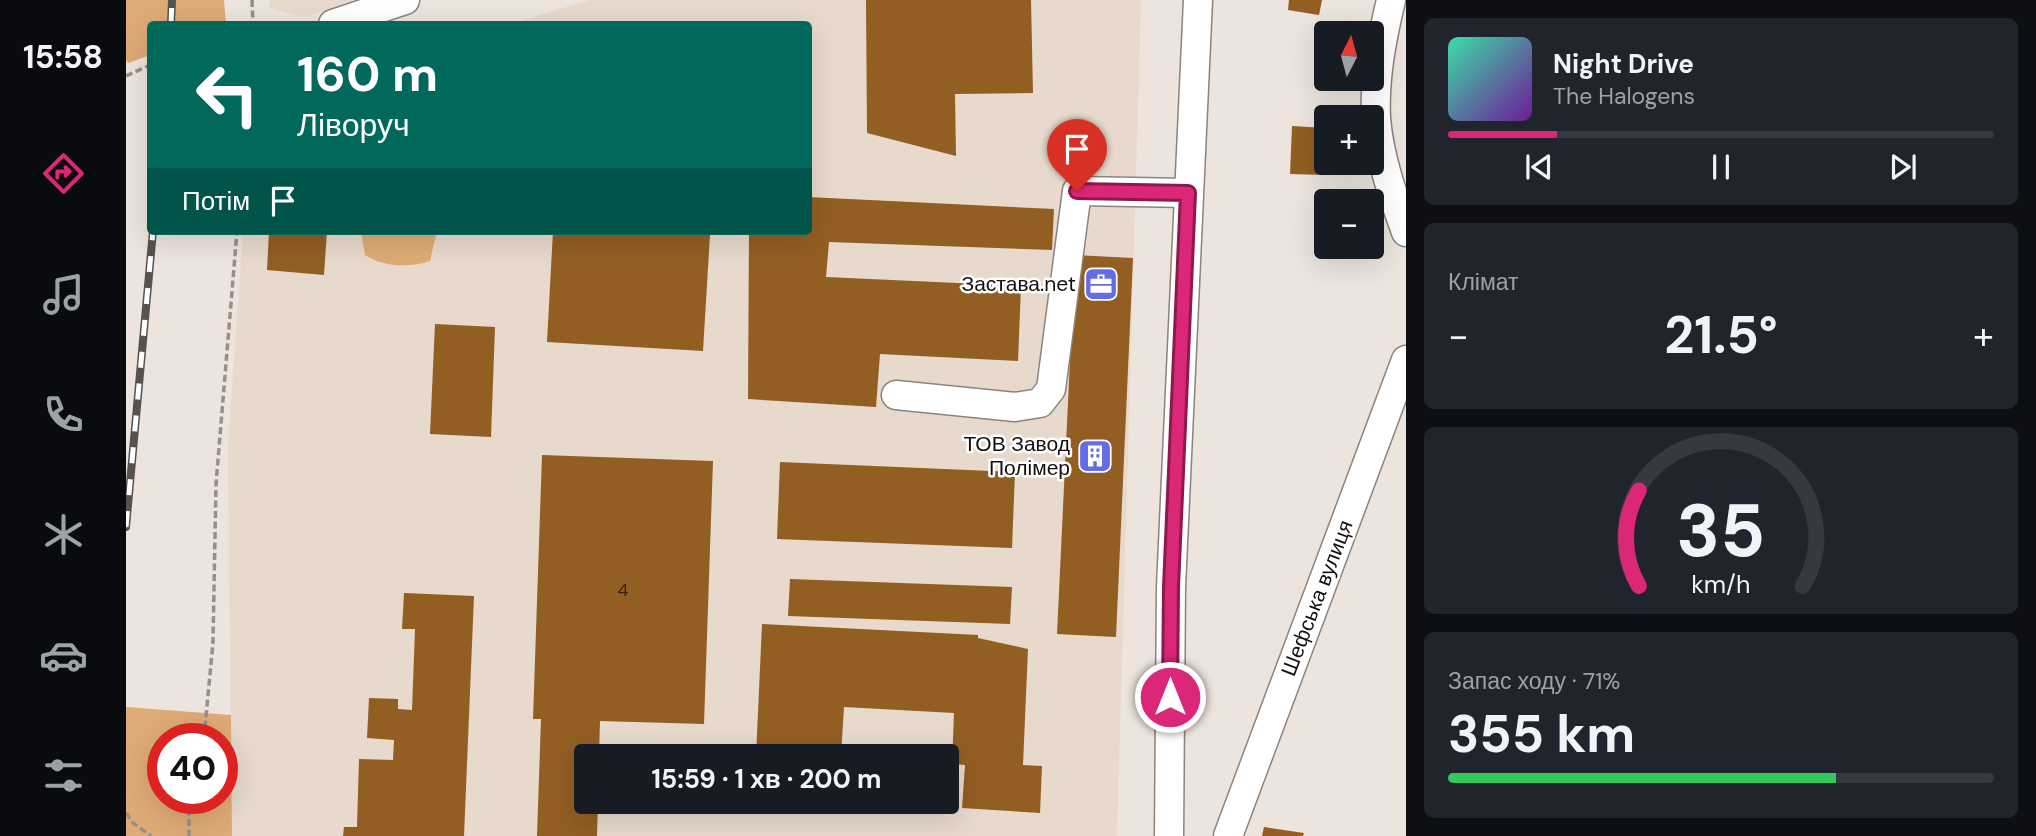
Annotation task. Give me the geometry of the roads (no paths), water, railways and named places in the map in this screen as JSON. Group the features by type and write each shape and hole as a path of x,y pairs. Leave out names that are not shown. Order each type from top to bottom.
{"street":[{"path":"342,21 405,0"},
{"path":"1169,836 1171,587 1198,0"},
{"path":"1391,0 1379,52 1376,118 1388,181 1406,232"},
{"path":"896,395 1015,407 1040,403 1051,389 1077,191 1188,193"},
{"name":"Шефська вулиця","path":"1227,836 1406,360"}],"railway":[{"path":"171,21 172,0"},
{"path":"126,527 153,235"}],"place":[{"name":"Застава.net","path":"1101,284"},
{"name":"ТОВ Завод Полімер","path":"1095,456"}]}
